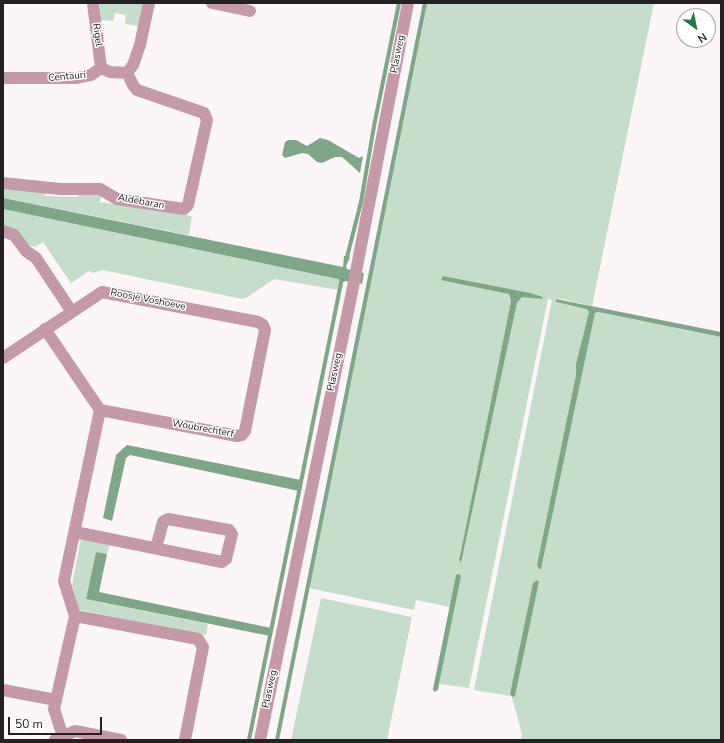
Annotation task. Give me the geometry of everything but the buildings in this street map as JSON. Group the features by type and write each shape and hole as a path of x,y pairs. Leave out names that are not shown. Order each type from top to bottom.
{"street":[{"name":"Rigel","path":"93,3 101,68"},
{"path":"101,68 110,72 127,73 133,65 140,45 148,3"},
{"path":"212,3 230,5 250,11"},
{"name":"Plasweg","path":"260,740 353,287 408,3"},
{"name":"Centauri","path":"3,78 78,78 91,75 101,68"},
{"name":"Aldebaran","path":"3,183 60,189 100,190 116,199 184,209 188,205 206,116 204,113 137,90 129,80 127,73"},
{"path":"3,231 14,235 26,251 36,258 72,312"},
{"name":"Roosje Voshoeve","path":"3,358 102,292 258,322 263,325"},
{"name":"Woubrechterf","path":"100,410 237,436 242,435 245,431 265,330 263,325"},
{"path":"45,329 100,410 64,581 75,616 54,709 60,739 75,731 121,740"},
{"path":"75,532 222,562 226,559 232,534 229,530 168,519 163,522 156,548"},
{"path":"75,616 198,639 203,648 185,740"},
{"path":"3,690 56,700"}],"shaded area":[{"path":"100,3 143,3 139,26 125,24 126,15 115,13 113,21 101,20"},
{"path":"427,3 654,3 592,306 561,299 557,299 556,302 586,309 589,312 576,364 576,375 541,569 595,313 597,312 721,337 721,740 521,740 522,735 512,697 515,696 539,582 537,580 533,583 510,696 474,690 552,300 548,299 469,688 439,684 460,575 456,575 450,607 416,600 414,610 309,588 357,329","holes":["449,277 543,297 542,299 522,296 517,303 461,563 459,560 511,301 509,294"]},
{"path":"320,138 328,140 359,158 363,156 360,173 342,157 335,157 322,163 317,162 308,154 302,153 285,158 282,155 285,142 288,140 296,140 307,146"},
{"path":"3,187 45,192 45,196 78,197 79,193 102,194 100,202 192,216 189,235 3,198"},
{"path":"3,198 343,267 344,256 347,256 350,257 346,266 347,269 364,273 362,284 346,281 341,283 338,279 3,209"},
{"path":"3,209 338,279 340,281 338,290 274,279 246,298 242,299 102,270 93,273 89,271 71,283 43,242 35,247 28,245 18,231 3,228"},
{"path":"443,276 530,293 543,297 542,299 522,297 517,303 461,563 459,560 511,301 509,294 441,280"},
{"path":"556,299 721,332 721,337 598,312 595,313 541,569 539,569 537,565 576,375 576,364 589,312 586,309 556,302"},
{"path":"127,445 301,480 299,491 130,455 126,458 112,521 103,518 116,455"},
{"path":"81,538 110,544 107,554 96,552 86,599 208,624 206,635 79,610 72,585"},
{"path":"96,552 107,554 99,592 271,628 270,636 86,599"},
{"path":"459,574 461,576 438,690 434,692 433,689 456,575"},
{"path":"537,580 539,582 515,696 512,697 510,694 533,583"},
{"path":"321,598 412,617 387,740 291,740"}],"waterway":[{"path":"346,261 361,202 374,126 399,3"},
{"path":"277,740 425,3"},
{"path":"249,740 342,278"}]}
